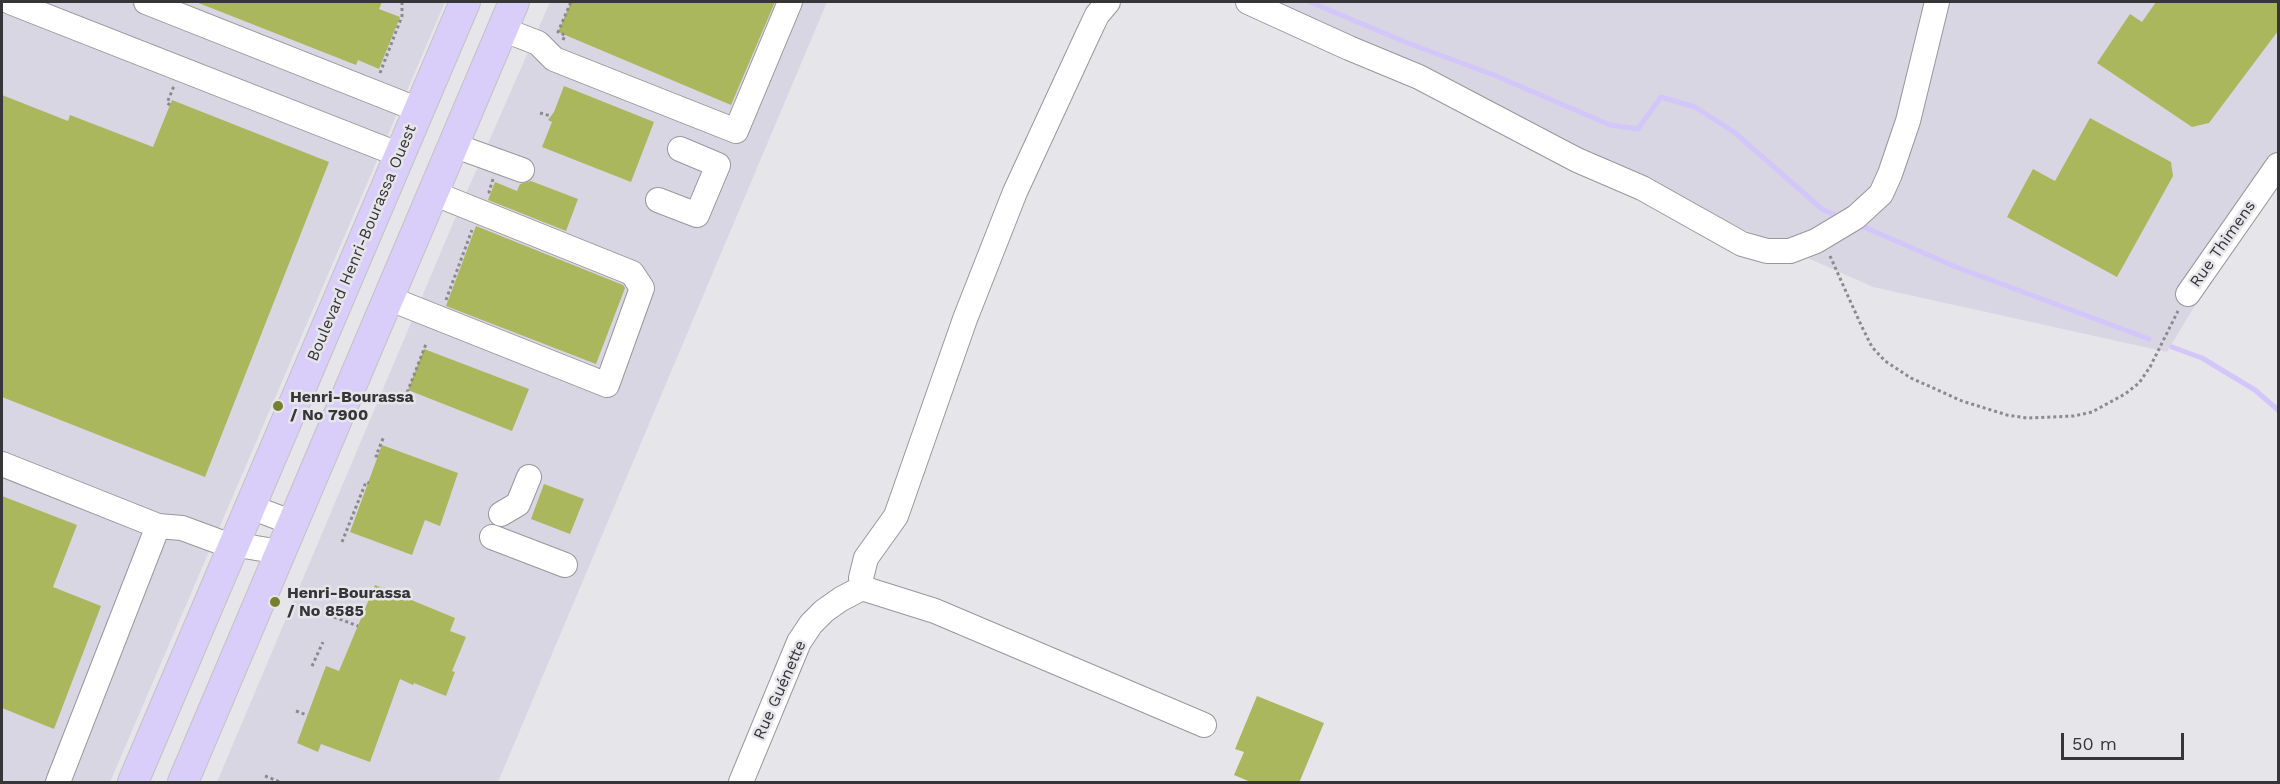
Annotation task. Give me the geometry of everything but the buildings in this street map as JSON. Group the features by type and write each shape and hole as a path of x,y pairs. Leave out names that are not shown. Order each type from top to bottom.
{"main road":[{"name":"Boulevard Henri-Bourassa Ouest","path":"133,783 465,2"},
{"path":"183,783 514,2"}],"street":[{"path":"10,2 400,155"},
{"path":"146,2 419,110"},
{"path":"502,29 538,44 554,59 736,131 790,2"},
{"path":"1108,2 1097,15 1015,192 965,319 896,516 866,558 861,579 862,588 934,611 1204,725"},
{"path":"1248,2 1419,77 1576,160 1642,188 1742,244 1767,251 1790,251 1816,241 1856,217 1881,194 1908,121 1937,2"},
{"path":"453,145 522,170"},
{"path":"658,200 697,215 718,165 680,149"},
{"name":"Rue Thimens","path":"2188,294 2278,165"},
{"path":"388,298 607,386 642,288 632,273 433,193"},
{"path":"2,464 158,526 182,528 220,542 280,552"},
{"path":"501,514 518,504 529,492"},
{"path":"251,507 293,523"},
{"path":"58,783 158,526"},
{"path":"492,537 565,565"},
{"name":"Rue Guénette","path":"741,783 799,642 811,624 824,611 841,598 862,588"}],"path":[{"path":"379,74 402,16 402,2"},
{"path":"566,35 558,32 571,2"},
{"path":"170,105 167,103 176,81"},
{"path":"540,113 551,116"},
{"path":"490,193 492,182"},
{"path":"443,307 475,221"},
{"path":"1816,241 1832,259 1861,326 1872,346 1885,361 1911,378 1962,401 2007,416 2051,418 2074,416 2092,412 2126,394 2139,383 2150,367 2166,331 2188,294"},
{"path":"405,398 426,344"},
{"path":"378,456 376,456 384,436"},
{"path":"342,542 357,510 366,482 369,483"},
{"path":"334,617 358,626"},
{"path":"312,666 323,642"},
{"path":"296,711 307,715"},
{"path":"265,777 280,783"}],"shaded area":[{"path":"2,2 445,2 110,782 2,782"},
{"path":"550,2 827,2 498,782 217,782 454,221"},
{"path":"1233,2 2278,2 2278,167 2167,352 1873,287"}],"waterway":[{"path":"1310,2 1410,44 1494,75 1610,125 1638,129 1661,97 1695,107 1734,132 1822,209 1835,215"},
{"path":"1864,227 1956,267 2149,339"},
{"path":"2172,347 2202,358 2255,390 2278,410"}],"place":[{"name":"Henri-Bourassa / No 7900","path":"278,406"},
{"name":"Henri-Bourassa / No 8585","path":"275,602"}]}
